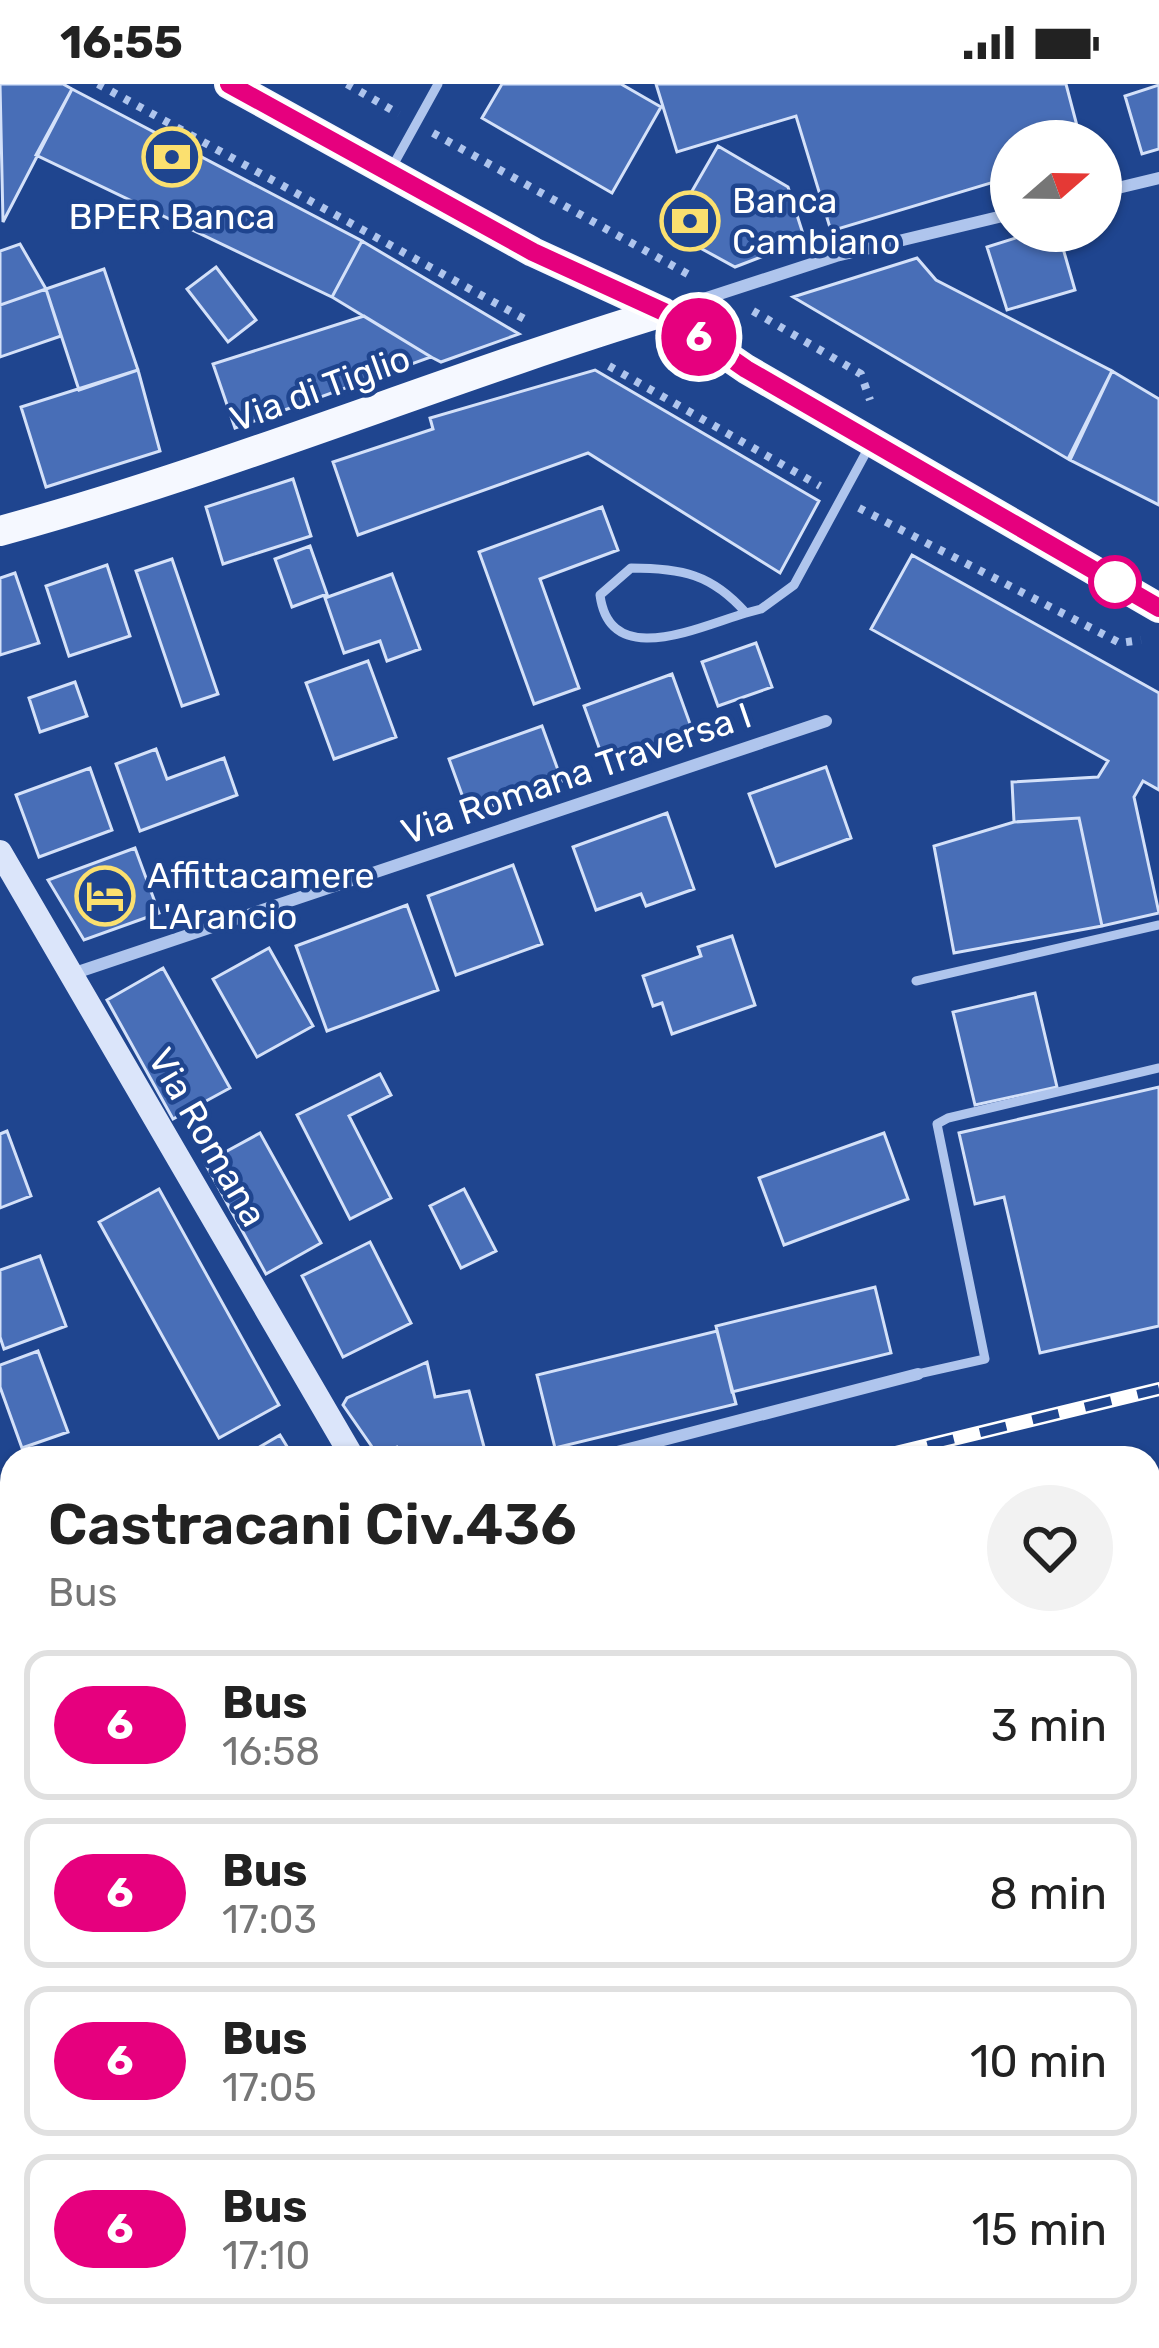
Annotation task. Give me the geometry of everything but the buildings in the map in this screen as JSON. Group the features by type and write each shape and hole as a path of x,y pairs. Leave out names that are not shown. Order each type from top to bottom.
{"main road":[{"path":"229,84 533,252 664,312 746,369 875,427 1159,608"},
{"name":"Via di Tiglio","path":"0,531 167,483 664,312"},
{"name":"Via Romana","path":"3,862 346,1446"}],"street":[{"path":"1122,187 1159,178"},
{"path":"664,312 836,256 990,219"},
{"name":"Via Romana Traversa I","path":"72,974 826,721"},
{"path":"640,1446 918,1374"}],"lane":[{"path":"388,174 438,84"},
{"path":"746,613 727,591 678,568 631,568 600,595 603,616 622,634 652,640 761,609 794,585 875,427"},
{"path":"916,981 1159,925"},
{"path":"918,1374 985,1359 937,1124 1159,1068"}],"path":[{"path":"98,84 888,525 1120,643 1159,637"},
{"path":"347,84 861,374 875,427"}],"railway":[{"path":"924,1446 1159,1389"}],"bus line":[{"name":"6","path":"229,84 533,252 664,312 746,369 1159,608"}],"place":[{"name":"BPER Banca","path":"172,157"},
{"name":"Banca Cambiano","path":"690,221"},
{"name":"Affittacamere L'Arancio","path":"105,896"}]}
